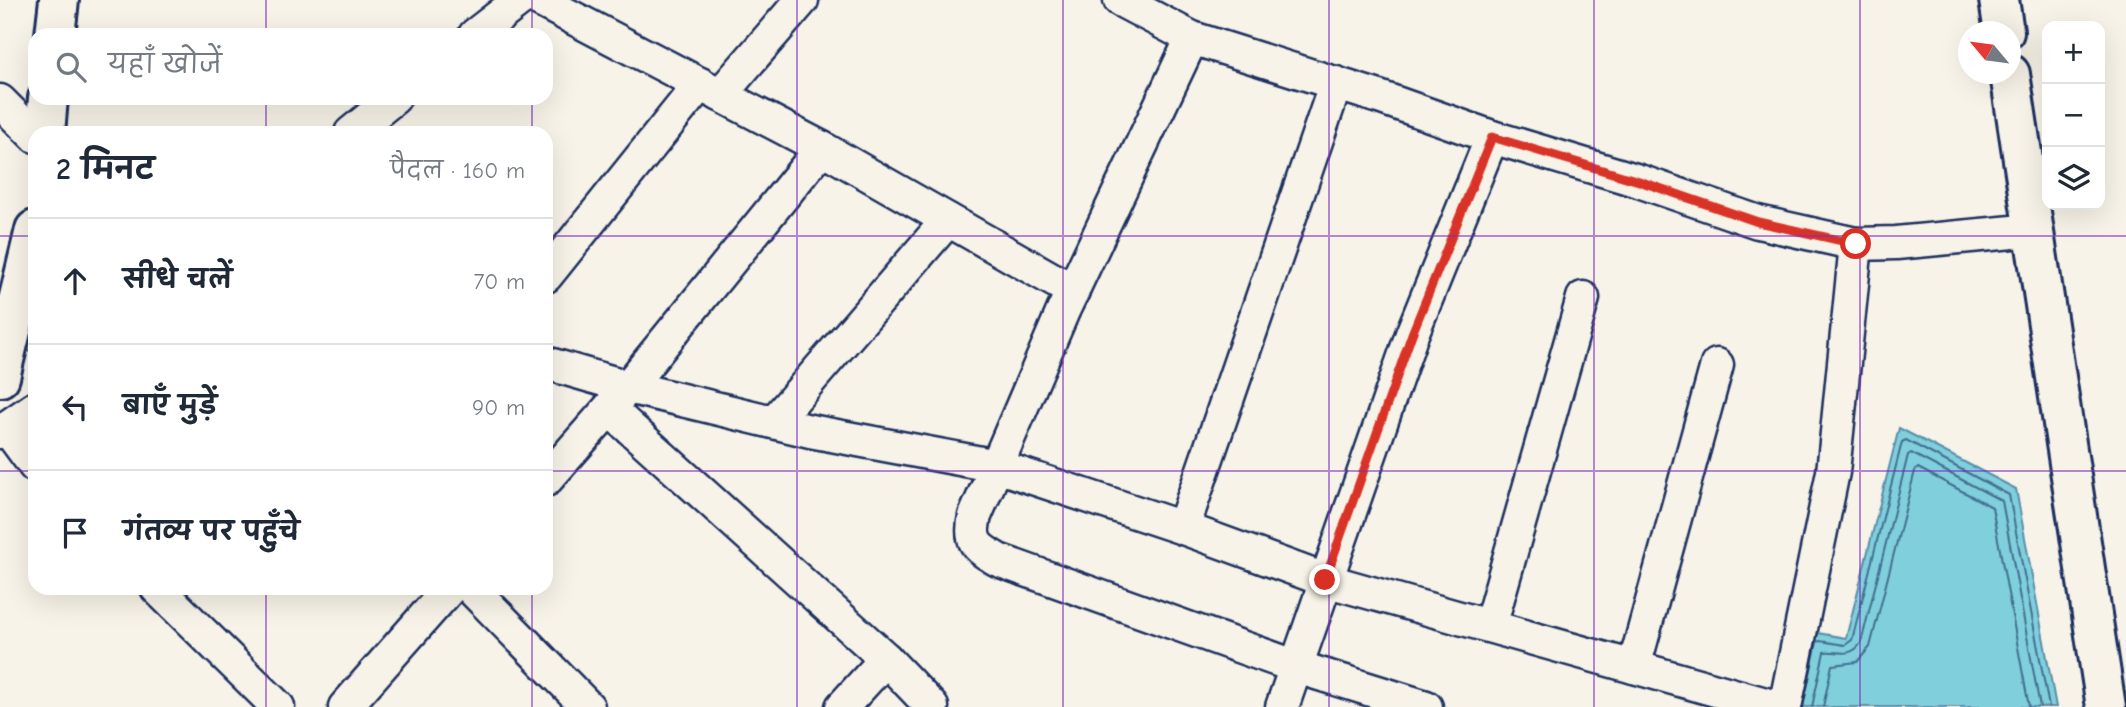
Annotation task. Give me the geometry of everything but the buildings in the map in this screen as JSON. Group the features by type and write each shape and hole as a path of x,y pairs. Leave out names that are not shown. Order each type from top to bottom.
{"main road":[{"path":"56,28 59,0"},
{"path":"1999,0 2002,21"},
{"path":"2012,84 2106,707"},
{"path":"46,126 47,105"},
{"path":"0,377 12,271 28,243"}],"street":[{"path":"484,28 520,0"},
{"path":"539,0 822,148 1073,291"},
{"path":"553,268 710,89 802,0"},
{"path":"1120,0 1192,37 1758,222 1856,244 1896,243 2034,230"},
{"path":"1192,37 1073,291 975,516 971,533 976,544 998,560 1297,667 1426,707"},
{"path":"1182,528 1336,83"},
{"path":"0,101 28,129"},
{"path":"360,126 385,105"},
{"path":"1282,707 1412,334 1492,137"},
{"path":"553,472 618,398 822,148"},
{"path":"774,422 948,220"},
{"path":"1785,707 1833,472 1856,244"},
{"path":"1490,626 1583,298"},
{"path":"1634,667 1717,365"},
{"path":"553,366 618,398 774,422 997,466 1182,528 1325,580 1776,707"},
{"path":"618,398 932,707"},
{"path":"28,413 4,430 28,458"},
{"path":"164,595 278,707"},
{"path":"345,707 444,595"},
{"path":"478,595 588,707"},
{"path":"842,707 886,659"}],"water":[{"path":"1899,428 2016,489 2056,707 1796,707 1812,632 1846,638"}],"route":[{"path":"1325,580 1412,334 1492,137 1639,181 1758,222 1856,244"}]}
